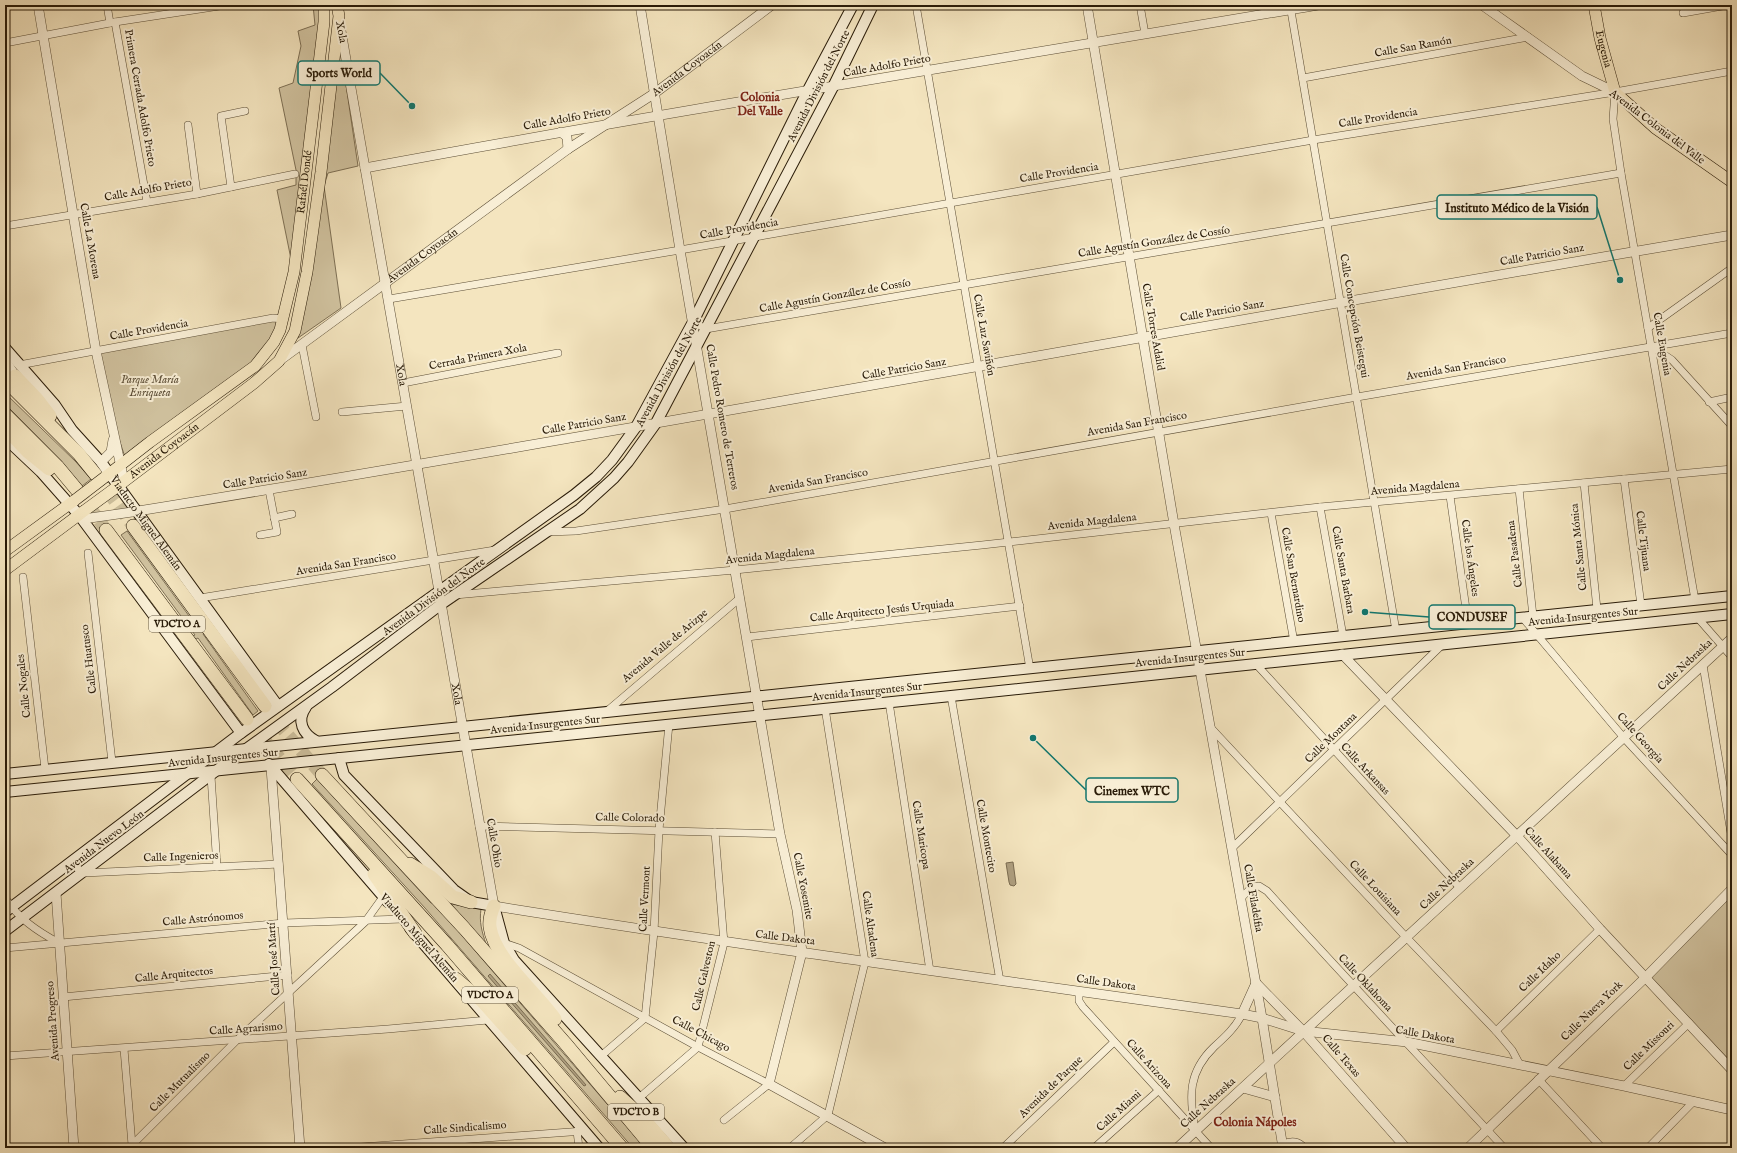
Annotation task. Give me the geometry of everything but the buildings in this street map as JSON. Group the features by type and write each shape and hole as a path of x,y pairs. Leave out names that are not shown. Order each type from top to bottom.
{"highway":[{"name":"Viaducto Miguel Alemán","path":"13,374 42,405 67,442 104,475"},
{"path":"5,414 57,466 73,494"},
{"path":"5,428 28,452 50,470 73,494"},
{"name":"Viaducto Miguel Alemán","path":"133,526 271,706"},
{"name":"VDCTO A","path":"106,530 247,719"},
{"name":"VDCTO A","path":"322,775 398,856 565,1043 653,1148"},
{"name":"Viaducto Miguel Alemán","path":"297,779 447,946 622,1148"},
{"path":"357,845 372,871 415,933"},
{"path":"398,856 427,874 453,897 471,902"},
{"path":"494,906 490,919 490,928 498,949 507,962 550,1012 565,1043"},
{"path":"456,979 482,1001 564,1094 595,1118"},
{"name":"VDCTO B","path":"598,1081 615,1093 641,1116 669,1148"}],"main road":[{"name":"Rafaél Dondé","path":"266,353 274,342 283,319 294,272 324,22 324,5"},
{"name":"Avenida División del Norte","path":"216,752 241,733 271,706 438,592 574,495 596,477 612,460 636,427 693,322 808,90 853,5"},
{"name":"Avenida División del Norte","path":"214,773 308,705 440,605 580,508 614,478 628,462 656,424 698,347 753,237 833,87 873,5"},
{"name":"Eugenia","path":"1594,5 1600,38 1615,92"},
{"name":"Rafaél Dondé","path":"279,361 295,331 307,272 321,172 338,11"},
{"name":"Avenida Colonia del Valle","path":"1615,92 1655,128 1732,182"},
{"name":"Viaducto Miguel Alemán","path":"5,348 13,374"},
{"name":"Avenida Coyoacán","path":"104,475 255,366 266,353"},
{"path":"5,361 13,374"},
{"name":"Avenida Coyoacán","path":"5,570 84,515 119,485 254,383 279,361"},
{"name":"Viaducto Miguel Alemán","path":"5,366 13,374 55,405 72,430 101,462 104,475 119,485 135,512 200,598 271,706"},
{"path":"6,441 41,472 73,494 84,515 241,733"},
{"path":"5,551 73,494 104,475"},
{"name":"Avenida Insurgentes Sur","path":"5,774 1732,596"},
{"name":"Avenida Insurgentes Sur","path":"5,792 188,774 214,773 339,758 951,696 1535,633 1732,614"},
{"path":"308,705 301,716 301,725 305,733 316,741"},
{"name":"Avenida Nuevo León","path":"8,910 216,752"},
{"path":"339,758 344,775 454,890 471,902"},
{"name":"Viaducto Miguel Alemán","path":"270,766 456,979 488,1020 581,1131 599,1148"},
{"name":"Avenida Nuevo León","path":"5,931 84,873 214,773"},
{"name":"Calle Dakota","path":"471,902 494,906"},
{"name":"Calle Ohio","path":"494,906 504,943"},
{"path":"504,943 514,960 684,1148"}],"street":[{"name":"Calle La Morena","path":"38,5 96,351 121,464 119,485"},
{"name":"Primera Cerrada Adolfo Prieto","path":"107,5 113,22 148,202"},
{"path":"5,43 113,22 226,5"},
{"name":"Calle Pedro Romero de Terreros","path":"640,5 680,250 698,347 760,715"},
{"name":"Avenida Coyoacán","path":"279,361 568,149 610,124 655,93 772,5"},
{"name":"Calle Luz Saviñón","path":"916,5 929,71 1030,669"},
{"name":"Calle Torres Adalid","path":"1087,5 1174,524 1197,652"},
{"path":"1140,5 1145,34"},
{"name":"Calle Adolfo Prieto","path":"365,168 658,114 929,71 1291,7 1318,5"},
{"name":"Avenida Colonia del Valle","path":"1482,5 1582,76 1615,92"},
{"path":"1684,13 1728,5"},
{"name":"Calle Concepción Beistegui","path":"1291,7 1396,631"},
{"name":"Xola","path":"338,11 389,298 464,745"},
{"name":"Calle San Ramón","path":"1303,78 1528,37"},
{"name":"Calle Providencia","path":"389,298 733,241 1313,140 1615,92 1732,71"},
{"name":"Calle Eugenia","path":"1615,92 1613,119 1621,173 1695,600"},
{"path":"231,187 221,116 245,111"},
{"path":"188,125 197,194"},
{"path":"561,132 567,137 568,149"},
{"name":"Calle Agustín González de Cossío","path":"706,329 964,284 1328,225 1621,173"},
{"name":"Calle Adolfo Prieto","path":"5,226 197,194 295,174"},
{"name":"Calle Patricio Sanz","path":"84,515 135,512 269,490 979,368 1341,302 1732,235"},
{"path":"1648,328 1732,268"},
{"name":"Calle Providencia","path":"13,374 96,351 273,318 283,319"},
{"path":"693,322 706,329"},
{"name":"Avenida San Francisco","path":"546,532 576,531 725,509 995,462 1159,431 1732,333"},
{"path":"302,345 316,417"},
{"path":"1651,346 1672,360 1732,426"},
{"name":"Cerrada Primera Xola","path":"403,383 558,353"},
{"path":"1709,402 1732,397"},
{"path":"342,412 407,406"},
{"path":"101,462 112,449 113,428"},
{"name":"Avenida Magdalena","path":"455,596 735,570 1009,542 1320,507 1732,469"},
{"name":"Calle Tijuana","path":"1624,479 1640,605"},
{"name":"Calle Santa Mónica","path":"1584,483 1597,610"},
{"name":"Calle Pasadena","path":"1519,489 1533,616"},
{"path":"260,535 277,532 269,490"},
{"name":"Calle los Ángeles","path":"1450,496 1468,623"},
{"name":"Calle Santa Barbara","path":"1320,507 1344,636"},
{"name":"Calle San Bernardino","path":"1271,513 1294,642"},
{"path":"274,518 292,514"},
{"name":"Avenida San Francisco","path":"200,598 495,550"},
{"name":"Calle Huatusco","path":"88,553 112,762"},
{"name":"Calle Nogales","path":"23,577 45,769"},
{"name":"Avenida Valle de Arizpe","path":"605,712 740,598"},
{"name":"Calle Arquitecto Jesús Urquiada","path":"746,637 1020,606"},
{"path":"1522,617 1535,633"},
{"path":"1697,617 1732,657"},
{"name":"Calle Georgia","path":"1535,633 1624,738 1732,855"},
{"name":"Calle Nebraska","path":"1177,1148 1732,638"},
{"name":"Calle Montana","path":"1232,848 1444,643"},
{"name":"Calle Filadelfia","path":"1197,652 1256,983 1283,1146"},
{"name":"Calle Alabama","path":"1342,654 1517,836 1600,929 1646,976 1732,1070"},
{"name":"Calle Arkansas","path":"1255,663 1460,888"},
{"path":"1703,665 1732,839"},
{"name":"Calle Montecito","path":"951,696 1000,981"},
{"name":"Calle Maricopa","path":"889,702 930,971"},
{"name":"Calle Altadena","path":"825,708 865,962 828,1115"},
{"name":"Calle Yosemite","path":"760,715 780,834 797,910 802,952 769,1084"},
{"name":"Calle Vermont","path":"645,1018 654,932 659,830 669,724"},
{"name":"Calle Louisiana","path":"1210,727 1496,1031 1512,1050 1520,1066"},
{"name":"Calle Ohio","path":"464,745 494,906"},
{"name":"Calle José Martí","path":"270,766 284,924 300,1148"},
{"path":"214,773 217,867"},
{"name":"Calle Colorado","path":"479,826 780,834"},
{"name":"Calle Galveston","path":"698,1047 724,943 715,832"},
{"path":"75,859 78,868 84,873"},
{"name":"Calle Ingenieros","path":"84,873 279,864"},
{"name":"Calle Oklahoma","path":"1241,898 1252,887 1259,886 1267,891 1504,1148"},
{"name":"Calle Nueva York","path":"1468,1148 1646,976 1732,889"},
{"name":"Avenida Progreso","path":"56,893 74,1148"},
{"name":"Calle Mutualismo","path":"130,1146 236,1040 365,922 383,897"},
{"path":"5,898 8,910 21,918 38,932 59,943"},
{"name":"Calle Dakota","path":"494,906 724,943 802,952 1242,1014 1262,1018 1304,1031 1407,1042 1624,1086 1732,1110"},
{"name":"Calle Astrónomos","path":"5,948 284,924 365,922 403,919"},
{"name":"Calle Idaho","path":"1496,1031 1600,929"},
{"name":"Calle Chicago","path":"504,943 519,948 698,1047 828,1115 885,1148"},
{"name":"Calle Arquitectos","path":"63,997 288,975"},
{"path":"1196,1131 1190,1095 1196,1072 1212,1049 1234,1027 1242,1014 1256,983"},
{"name":"Calle Texas","path":"1256,983 1304,1031 1406,1148"},
{"name":"Calle Arizona","path":"1079,991 1079,1001 1083,1008 1211,1148"},
{"path":"601,1056 645,1018"},
{"name":"Calle Agrarismo","path":"5,1056 124,1049 488,1020"},
{"name":"Calle Missouri","path":"1624,1086 1689,1023"},
{"name":"Avenida de Parque","path":"1003,1148 1114,1042"},
{"path":"639,1098 698,1047"},
{"path":"124,1049 130,1146"},
{"path":"1538,1079 1602,1148"},
{"path":"724,1120 769,1084"},
{"path":"1243,1088 1275,1097"},
{"name":"Calle Miami","path":"1094,1148 1159,1090"},
{"path":"1648,1148 1694,1101"},
{"path":"790,1148 828,1115"},
{"path":"579,1148 581,1131"},
{"name":"Calle Sindicalismo","path":"347,1148 581,1131"},
{"path":"1283,1146 1295,1141 1305,1148"}],"green space":[{"path":"313,5 321,5 293,269 277,190 296,185 296,170 279,88 293,83 301,46 298,31 315,25"},
{"path":"339,38 358,166 328,173 324,186 341,308 298,338 324,169"},
{"name":"Parque María Enriqueta","path":"272,320 279,321 263,354 125,457 118,436 98,352"},
{"path":"5,393 76,462 91,479 82,486 59,459 5,404"},
{"path":"127,531 200,631 202,630 204,633 203,634 258,711 253,715 198,638 196,639 193,636 195,635 121,535"},
{"path":"317,779 431,903 434,903 645,1148 633,1148 425,908 312,784"},
{"path":"1732,895 1732,1063 1648,974"},
{"path":"451,904 481,909 481,927 486,944"}],"shaded area":[{"path":"1013,862 1016,884 1014,886 1010,885 1006,863"},
{"path":"490,974 586,1085 584,1086 488,976"}],"tunnel":[{"path":"96,475 133,526"},
{"path":"77,490 106,530"},
{"path":"265,706 275,720 322,775"},
{"path":"247,719 297,779"}],"place":[{"name":"Sports World","path":"412,106"},
{"name":"Instituto Médico de la Visión","path":"1620,280"},
{"name":"CONDUSEF","path":"1365,612"},
{"name":"Cinemex WTC","path":"1033,738"}],"district":[{"name":"Colonia Del Valle","path":"760,104"},
{"name":"Colonia Nápoles","path":"1255,1122"}]}
